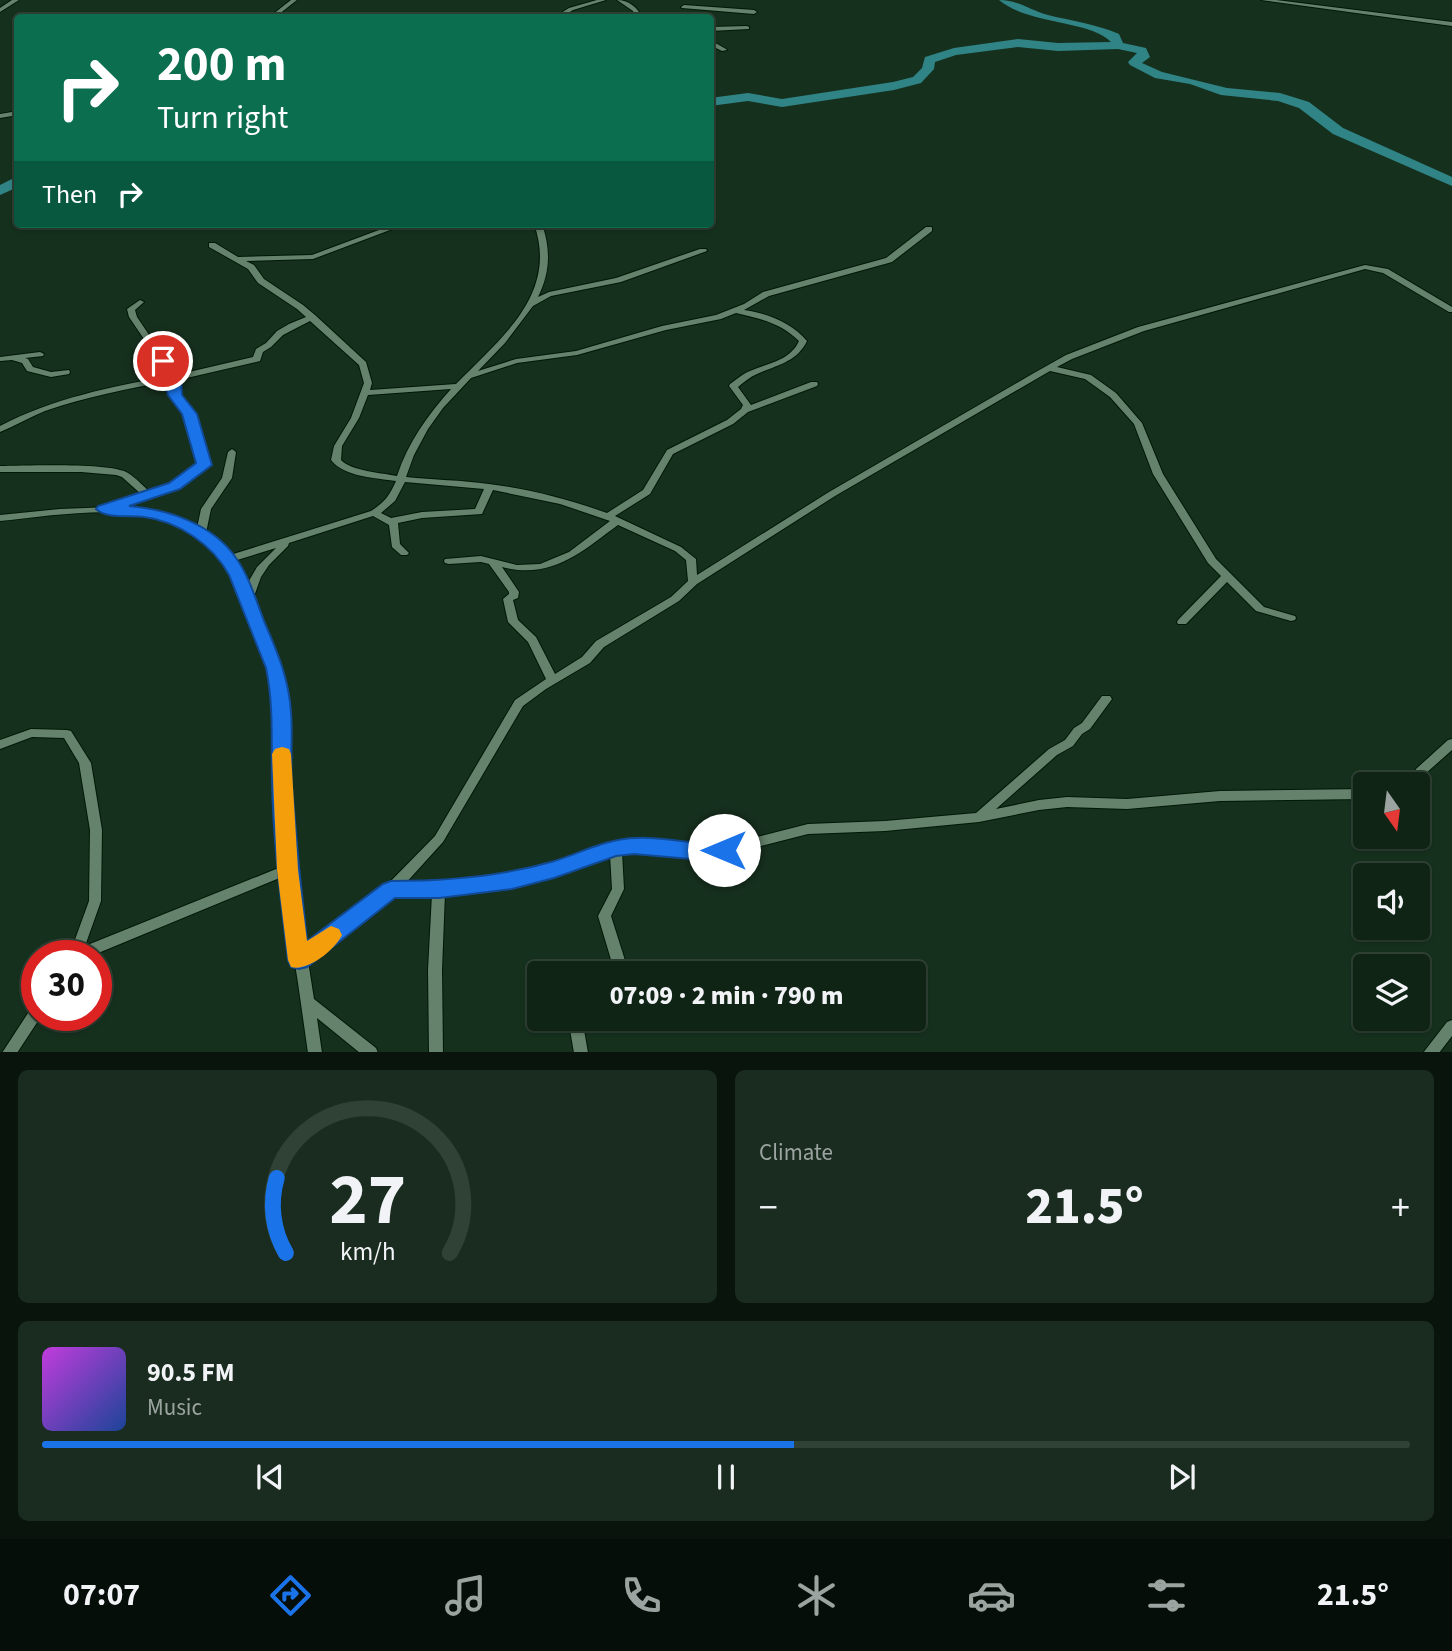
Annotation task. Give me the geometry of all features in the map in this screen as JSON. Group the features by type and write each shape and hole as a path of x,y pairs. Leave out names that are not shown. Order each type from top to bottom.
{"street":[{"path":"0,10 16,0"},
{"path":"275,14 294,0"},
{"path":"562,14 603,0"},
{"path":"620,0 628,3 638,14"},
{"path":"682,0 687,14"},
{"path":"1264,0 1452,24"},
{"path":"684,7 754,12"},
{"path":"714,29 747,28"},
{"path":"714,44 724,50"},
{"path":"233,259 313,257 392,228"},
{"path":"229,559 374,513 389,503 400,487 415,442 436,411 491,354 531,304 540,285 545,260 539,228"},
{"path":"718,317 747,306 766,294 889,260 929,229"},
{"path":"212,245 251,267 261,281 312,317 363,364 368,383 355,418 338,446 336,460 341,466 401,480 490,487 562,500 658,538 686,554 691,559 693,582"},
{"path":"531,304 549,294 618,280 703,251"},
{"path":"299,960 391,890 439,839 519,703 586,660 600,644 675,599 693,582 832,495 1037,375 1069,357 1141,329 1359,268 1371,267 1385,271 1452,310"},
{"path":"140,302 131,309 132,317 174,378"},
{"path":"467,378 516,361 577,354 665,328 741,312 754,313 797,333 803,341 801,348 776,365 749,374 733,386 747,405 745,410"},
{"path":"0,429 27,415 111,390 257,359 259,351 272,345 276,336 289,326 312,317"},
{"path":"0,359 40,354"},
{"path":"10,358 25,361 30,369 51,375 66,372"},
{"path":"1051,369 1074,372 1097,382 1138,423 1158,474 1203,549 1260,609 1291,618"},
{"path":"104,509 175,486 204,465 189,414 175,395 172,384 174,378"},
{"path":"449,561 492,560 517,568 541,567 572,554 647,492 670,452 730,422 745,410 814,384"},
{"path":"365,393 458,386"},
{"path":"201,534 206,509 227,478 232,452"},
{"path":"0,469 117,472 125,475 149,496"},
{"path":"374,513 391,521 422,515 479,512 490,487"},
{"path":"0,518 104,509 149,512 170,518 201,534 229,559 275,668 278,683 282,713 281,781 288,870 299,960 311,1003 315,1052"},
{"path":"391,521 396,545 404,553"},
{"path":"247,604 251,582 256,574 288,541"},
{"path":"492,560 513,592 513,596 508,599 513,622 522,626 540,653 552,680"},
{"path":"1182,622 1227,576"},
{"path":"979,817 1052,752 1069,743 1078,731 1086,726 1106,698"},
{"path":"0,745 31,733 67,734 85,763 96,830 95,901 81,940"},
{"path":"1420,772 1452,743"},
{"path":"391,890 439,889 523,878 615,848 634,846 714,853 808,829 885,826 979,817 1067,802 1127,804 1220,796 1353,794"},
{"path":"615,848 618,889 604,916 618,961"},
{"path":"112,941 288,870"},
{"path":"436,1052 435,970 439,889"},
{"path":"311,1003 372,1052"},
{"path":"1430,1052 1452,1026"},
{"path":"9,1052 24,1031"},
{"path":"577,1031 581,1052"}],"waterway":[{"path":"1005,0 1042,17 1095,28 1115,37 1118,45"},
{"path":"714,101 748,97 782,103 894,86 917,80 928,69 929,60 954,52 1018,43 1058,47 1118,45"},
{"path":"1118,45 1142,51 1144,57 1134,62 1159,75 1192,81 1226,92 1280,97 1304,105 1338,131 1452,182"},
{"path":"0,191 14,182"}],"slow traffic":[{"path":"282,754 281,781 288,870 299,960 331,935"}],"route":[{"path":"163,361 174,378 172,384 175,395 189,414 204,465 194,475 175,486 104,509 149,512 185,525 201,534 229,559 237,575 275,668 278,683 282,713 281,781 299,960 391,890 439,889 512,880 554,870 615,848 634,846 714,853 724,850"}]}
